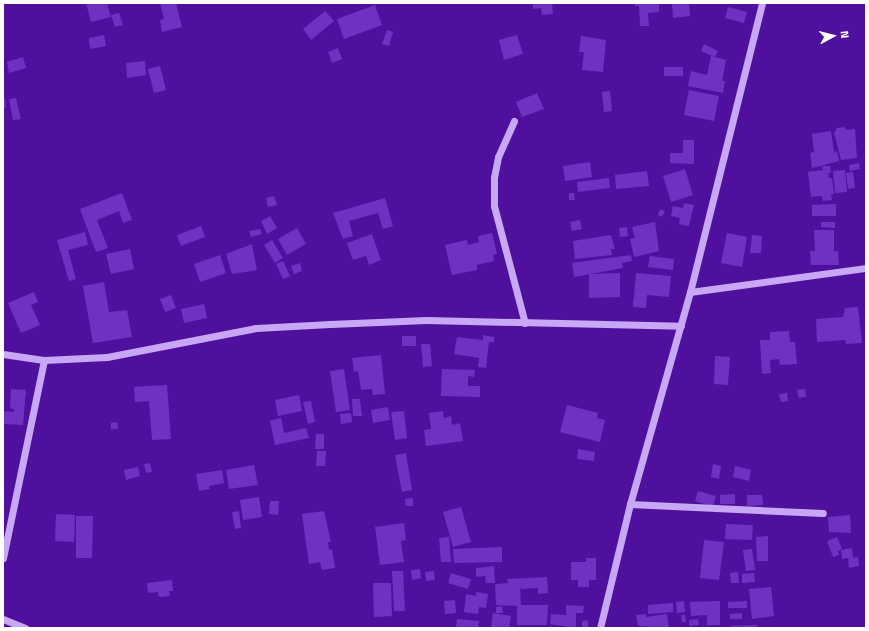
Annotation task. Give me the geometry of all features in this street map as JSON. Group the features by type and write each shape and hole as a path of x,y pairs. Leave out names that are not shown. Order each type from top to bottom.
{"street":[{"path":"600,628 630,504 690,292 762,3"},
{"path":"514,121 498,157 494,177 494,206 525,323"},
{"path":"690,292 866,268"},
{"path":"3,354 44,360 107,357 256,328 426,320 681,326"},
{"path":"3,558 44,360"},
{"path":"630,504 823,513"},
{"path":"3,619 25,628"}],"building":[{"path":"86,3 107,3 111,17 91,22"},
{"path":"160,3 176,3 182,27 162,32 160,20 164,19"},
{"path":"533,3 552,3 553,14 542,15 541,8 533,9"},
{"path":"635,3 659,3 659,12 648,13 649,26 640,26 639,6 635,6"},
{"path":"672,3 689,3 690,16 673,18"},
{"path":"375,5 382,25 344,39 337,19"},
{"path":"728,7 747,12 744,23 725,18"},
{"path":"325,11 334,21 311,40 303,29"},
{"path":"119,13 123,25 115,27 111,15"},
{"path":"387,30 393,32 389,46 382,44"},
{"path":"104,35 106,46 90,49 89,38"},
{"path":"517,35 523,54 504,60 499,40"},
{"path":"581,36 606,40 603,72 582,70 584,52 579,52"},
{"path":"704,44 718,51 715,57 701,51"},
{"path":"338,48 342,59 332,63 328,52"},
{"path":"711,56 726,60 722,81 725,81 723,93 688,86 691,71 707,75"},
{"path":"23,57 26,68 9,73 7,62"},
{"path":"145,61 146,75 127,78 126,63"},
{"path":"160,66 166,90 154,93 148,69"},
{"path":"664,67 683,67 683,76 664,76"},
{"path":"689,90 719,96 714,121 684,115"},
{"path":"610,91 612,111 604,112 602,92"},
{"path":"537,93 544,109 522,117 516,102"},
{"path":"3,98 5,98 6,108 3,108"},
{"path":"16,98 21,119 13,120 9,99"},
{"path":"845,127 846,130 855,129 857,158 841,160 834,132 836,131 836,128"},
{"path":"831,131 834,152 837,151 839,161 812,168 810,153 814,152 812,134"},
{"path":"683,140 694,140 694,164 670,163 670,153 683,153"},
{"path":"590,162 592,177 565,181 563,166"},
{"path":"859,163 860,169 850,171 849,165"},
{"path":"822,166 830,166 831,173 828,173 829,178 832,178 834,194 831,195 832,200 823,201 822,196 811,197 808,172 823,170"},
{"path":"685,169 693,195 671,202 663,176"},
{"path":"845,170 847,192 835,193 833,171"},
{"path":"647,171 649,186 616,189 615,175"},
{"path":"853,172 855,188 848,189 846,173"},
{"path":"609,178 610,188 578,192 577,182"},
{"path":"122,193 132,220 123,223 119,211 97,220 108,248 96,252 80,209"},
{"path":"569,193 574,193 575,200 569,200"},
{"path":"274,196 277,205 268,207 266,198"},
{"path":"385,198 393,226 383,229 378,213 349,221 353,236 343,239 333,213"},
{"path":"684,203 694,205 689,226 679,224 680,218 671,216 673,206 683,208"},
{"path":"836,204 836,216 812,216 812,205"},
{"path":"660,209 665,211 662,217 658,215"},
{"path":"270,216 277,228 267,234 261,221"},
{"path":"580,220 582,229 572,231 570,222"},
{"path":"655,222 659,251 634,257 630,239 635,238 632,227"},
{"path":"821,222 835,222 835,228 821,227"},
{"path":"201,226 205,237 181,246 177,235"},
{"path":"627,227 628,236 620,237 619,228"},
{"path":"297,228 306,244 287,255 278,239"},
{"path":"260,229 262,234 251,237 249,231"},
{"path":"814,230 834,230 834,251 838,251 839,265 811,265 810,251 815,251"},
{"path":"85,232 88,245 68,250 76,279 69,281 57,240"},
{"path":"492,233 497,254 493,255 494,261 477,265 477,270 452,275 445,245 467,240 468,245 479,242 478,236"},
{"path":"727,233 747,237 742,267 721,263"},
{"path":"372,234 381,260 369,265 366,256 353,260 347,243"},
{"path":"611,235 615,249 611,249 612,255 575,259 573,241"},
{"path":"752,235 762,236 761,253 750,253"},
{"path":"272,240 283,258 275,263 264,245"},
{"path":"252,244 257,270 232,274 226,254"},
{"path":"130,249 134,269 111,274 106,254"},
{"path":"220,255 226,273 200,282 194,264"},
{"path":"631,255 632,261 622,263 623,268 574,277 572,263"},
{"path":"650,256 674,259 673,270 648,267"},
{"path":"283,261 290,276 283,279 276,264"},
{"path":"300,263 302,271 294,274 291,266"},
{"path":"620,273 620,297 589,298 589,274"},
{"path":"636,273 671,276 669,297 647,295 646,308 633,307"},
{"path":"104,282 109,312 127,310 132,337 93,343 83,286"},
{"path":"34,292 38,302 31,305 40,325 21,333 8,303"},
{"path":"171,295 176,308 165,312 160,299"},
{"path":"204,304 207,318 184,323 181,309"},
{"path":"858,307 862,343 846,344 845,340 817,342 816,319 843,317 845,308"},
{"path":"789,331 790,342 795,342 797,364 780,365 779,359 770,360 771,373 762,374 760,340 770,340 770,332"},
{"path":"483,335 494,337 494,342 489,342 486,368 478,367 479,358 454,354 457,337 483,340"},
{"path":"402,336 416,336 416,346 402,346"},
{"path":"421,344 430,344 432,366 423,367"},
{"path":"381,355 385,394 373,395 372,389 361,390 358,371 354,372 352,358"},
{"path":"715,356 730,357 728,385 714,384"},
{"path":"344,369 350,410 336,412 330,371"},
{"path":"442,369 475,370 474,377 468,376 468,386 480,386 480,397 441,396"},
{"path":"167,385 171,439 152,440 149,401 135,402 134,387"},
{"path":"11,389 26,390 23,425 3,424 3,411 14,412 14,409 10,408"},
{"path":"805,389 806,397 799,398 797,390"},
{"path":"787,393 788,401 781,402 779,394"},
{"path":"299,395 302,411 278,416 275,400"},
{"path":"352,399 360,399 362,416 353,416"},
{"path":"311,401 315,422 308,424 303,402"},
{"path":"567,405 598,413 597,418 605,420 600,442 560,432"},
{"path":"388,407 390,420 373,423 371,410"},
{"path":"404,411 407,438 395,440 391,412"},
{"path":"443,411 444,418 451,416 452,425 460,423 463,441 426,446 424,430 431,429 429,413"},
{"path":"351,413 352,422 341,424 340,414"},
{"path":"281,418 284,433 306,428 309,438 275,445 270,421"},
{"path":"117,422 118,429 111,429 111,423"},
{"path":"316,434 324,434 324,449 315,449"},
{"path":"578,449 595,452 594,461 577,459"},
{"path":"317,451 326,451 325,466 316,466"},
{"path":"406,453 412,490 402,492 395,455"},
{"path":"150,463 152,472 146,473 144,464"},
{"path":"713,464 721,466 719,479 711,477"},
{"path":"254,465 258,485 229,489 226,470"},
{"path":"735,466 751,470 749,481 733,477"},
{"path":"138,467 140,476 126,480 124,470"},
{"path":"222,470 224,483 209,486 210,489 199,491 196,474"},
{"path":"698,491 716,496 713,507 695,501"},
{"path":"735,494 735,504 720,504 720,495"},
{"path":"747,495 762,495 763,505 747,506"},
{"path":"259,497 262,517 243,520 240,500"},
{"path":"413,498 413,506 406,506 405,499"},
{"path":"270,501 279,501 278,515 269,514"},
{"path":"461,507 471,542 453,547 443,512"},
{"path":"239,511 241,528 235,529 232,512"},
{"path":"324,511 331,542 328,542 329,550 332,549 335,568 322,570 320,562 309,564 302,514"},
{"path":"56,514 75,515 74,542 55,541"},
{"path":"850,515 851,533 829,532 828,517"},
{"path":"76,516 93,516 92,558 76,558"},
{"path":"404,523 406,540 401,541 404,562 380,565 375,527"},
{"path":"726,524 753,525 752,540 725,539"},
{"path":"768,536 768,561 757,561 756,537"},
{"path":"449,537 451,562 441,562 439,538"},
{"path":"837,537 842,549 838,551 839,555 833,557 827,541"},
{"path":"704,540 724,542 719,580 700,578"},
{"path":"502,547 502,562 454,563 453,549"},
{"path":"852,548 853,558 858,557 859,566 849,568 848,558 842,559 841,550"},
{"path":"752,549 755,570 746,571 743,550"},
{"path":"586,558 596,558 596,580 589,580 589,587 578,587 578,580 571,580 571,562 586,562"},
{"path":"494,566 495,583 486,583 485,576 476,577 476,568"},
{"path":"420,569 421,578 412,580 411,570"},
{"path":"392,571 403,571 405,611 394,611"},
{"path":"434,571 435,580 426,581 425,572"},
{"path":"738,572 739,583 731,583 730,573"},
{"path":"451,573 471,579 468,589 448,583"},
{"path":"754,573 755,582 742,583 742,574"},
{"path":"547,577 548,593 538,594 538,588 521,589 520,585 521,605 548,605 547,625 517,625 517,606 496,605 495,584 508,583 507,579"},
{"path":"172,580 173,591 169,591 170,596 159,597 158,592 148,593 147,583"},
{"path":"373,583 391,583 392,616 374,617"},
{"path":"771,587 774,616 752,619 749,589"},
{"path":"476,592 488,594 486,608 479,607 478,614 464,612 466,594 476,596"},
{"path":"455,600 456,613 445,614 444,601"},
{"path":"684,601 685,612 677,613 676,602"},
{"path":"720,601 720,625 707,625 707,615 691,616 690,602"},
{"path":"747,601 747,608 728,608 728,602"},
{"path":"673,603 673,612 648,614 648,605"},
{"path":"566,605 584,606 583,613 576,613 576,628 550,624 551,614 566,615"},
{"path":"502,606 503,613 496,613 496,607"},
{"path":"493,613 511,616 509,628 491,628"},
{"path":"742,613 742,619 730,619 730,614"},
{"path":"646,614 646,617 667,614 669,628 638,626 636,615"},
{"path":"681,615 685,615 686,622 682,622"},
{"path":"457,619 479,621 478,628 456,628"},
{"path":"698,619 699,625 689,626 689,620"},
{"path":"588,620 588,628 582,628 582,621"},
{"path":"757,625 757,628 730,628 730,626"}]}
